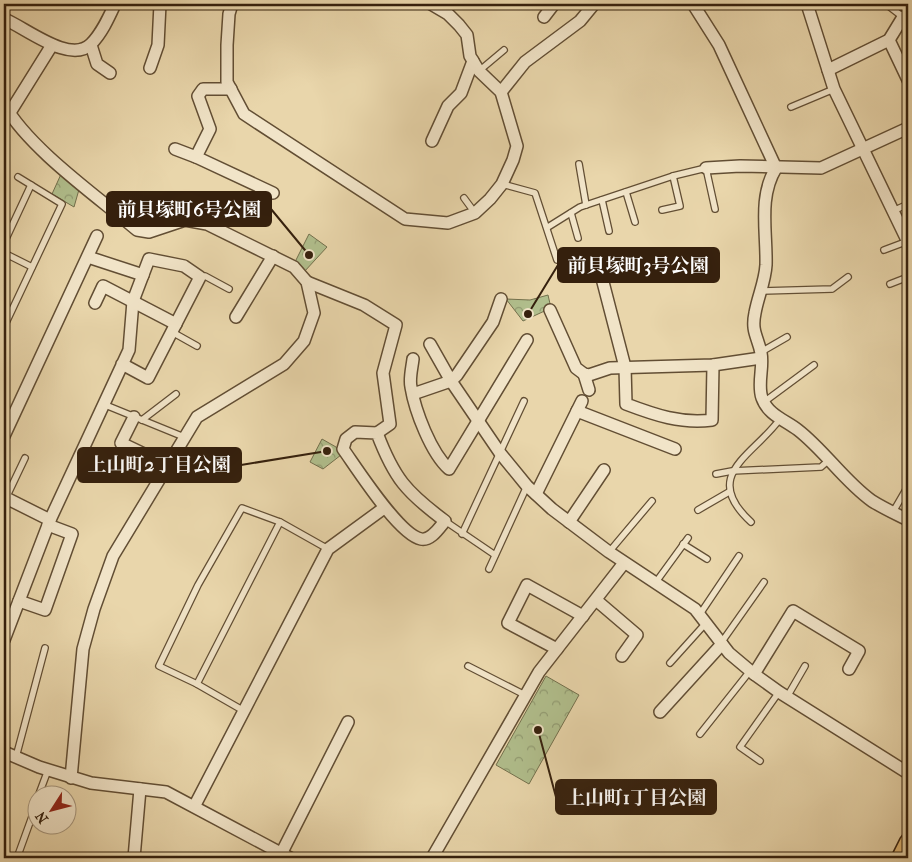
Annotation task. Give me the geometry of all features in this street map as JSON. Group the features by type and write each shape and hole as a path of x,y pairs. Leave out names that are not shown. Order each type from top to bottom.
{"main road":[{"path":"900,858 908,842"}],"street":[{"path":"4,19 16,23 52,46 78,50 91,45 115,4"},
{"path":"150,68 158,45 160,4"},
{"path":"232,4 229,14 227,45 227,82 244,114 264,129 405,219 448,223 475,213 502,184 517,146 501,92 479,71 473,61 467,35 448,14 431,4"},
{"path":"544,17 554,4"},
{"path":"501,92 525,62 580,21 594,4"},
{"path":"692,4 719,44 776,168 767,189 766,261 762,291 755,312 754,324 754,336 761,355 760,388 764,402 780,419 797,429 830,459 857,489 873,502 908,520"},
{"path":"807,4 834,89 908,241"},
{"path":"828,70 889,40 903,17"},
{"path":"889,40 908,80"},
{"path":"91,45 98,64 110,73"},
{"path":"52,46 7,109 43,151 137,230 149,232 185,220 199,223 273,256 294,267 307,282 364,305 396,325 383,373 390,424 377,433 355,432 346,439 343,448 384,508 413,535 421,539 431,537 445,521 418,502 402,484 389,464 377,433"},
{"path":"432,141 448,106 461,93 473,61"},
{"path":"196,157 210,129 198,96 203,89 231,89"},
{"path":"706,168 740,166 821,168 908,128"},
{"path":"174,148 273,193"},
{"path":"4,436 97,236"},
{"path":"88,256 143,275"},
{"path":"236,317 273,256"},
{"path":"4,640 49,522 122,364 129,350 133,301 149,259 184,266 200,277 148,378 122,364"},
{"path":"597,259 625,367 626,404 662,418 695,422 712,420 713,365"},
{"path":"71,778 83,649 94,609 113,556 198,417 284,364 304,342 314,313 307,282"},
{"path":"95,303 103,286 133,301 174,328"},
{"path":"413,394 451,380 493,322 501,299"},
{"path":"550,310 576,368 584,374 589,375 610,368 713,365 761,355"},
{"path":"413,359 410,386 430,444 439,460 449,469 527,340"},
{"path":"430,344 477,421 500,453 536,494 609,552 656,582 703,619 721,644 752,672 783,694 908,773"},
{"path":"584,374 589,390"},
{"path":"536,494 580,406 675,449"},
{"path":"138,418 121,443 167,465"},
{"path":"569,522 604,470"},
{"path":"5,497 72,534 45,610 19,601"},
{"path":"195,806 328,549 384,508"},
{"path":"432,858 525,695 557,649 624,563"},
{"path":"557,649 508,623 527,585 583,616"},
{"path":"596,600 638,635 622,656"},
{"path":"752,672 793,611 859,651 848,669"},
{"path":"660,712 721,644"},
{"path":"4,752 48,770 91,783 166,792 195,806 283,857 348,722"},
{"path":"134,858 140,788"}],"lane":[{"path":"886,4 903,17"},
{"path":"479,71 504,50"},
{"path":"792,107 834,89"},
{"path":"579,164 586,205"},
{"path":"548,227 586,205 673,176 706,168 715,209"},
{"path":"4,328 62,204 18,176"},
{"path":"662,210 680,206 673,176"},
{"path":"502,184 535,193 543,219 548,227 557,260"},
{"path":"4,243 31,185"},
{"path":"626,192 635,222"},
{"path":"464,198 475,213"},
{"path":"602,200 609,231"},
{"path":"893,211 908,204"},
{"path":"571,213 578,238"},
{"path":"884,250 908,241"},
{"path":"4,253 32,267"},
{"path":"200,277 205,276 229,288"},
{"path":"762,291 832,290 848,277"},
{"path":"890,284 908,277"},
{"path":"174,328 196,346"},
{"path":"761,355 787,337"},
{"path":"764,402 814,365"},
{"path":"138,418 176,394"},
{"path":"462,534 524,402"},
{"path":"104,404 184,438"},
{"path":"751,522 737,509 729,492 732,471 780,419"},
{"path":"5,497 25,458"},
{"path":"716,474 732,471 821,467 830,459"},
{"path":"489,569 528,486"},
{"path":"893,512 908,486"},
{"path":"698,510 729,492"},
{"path":"609,552 652,501"},
{"path":"245,712 197,684 159,666 198,585 242,508 280,522 328,549"},
{"path":"445,521 495,555"},
{"path":"197,684 280,522"},
{"path":"656,582 688,538"},
{"path":"683,544 707,559"},
{"path":"670,663 703,619 740,556"},
{"path":"721,644 764,582"},
{"path":"16,757 45,648"},
{"path":"468,666 525,695"},
{"path":"760,761 740,747 805,666"},
{"path":"700,734 752,672"},
{"path":"43,784 48,770"},
{"path":"18,858 28,829"}],"green space":[{"path":"62,172 80,186 74,207 52,194"},
{"path":"309,234 327,247 304,272 294,264"},
{"path":"548,295 551,308 523,321 506,299 530,300"},
{"path":"322,439 336,447 341,455 323,469 310,462"},
{"path":"546,676 579,695 529,784 496,765"}],"place":[{"name":"前貝塚町6号公園","path":"309,255"},
{"name":"前貝塚町3号公園","path":"528,314"},
{"name":"上山町2丁目公園","path":"327,451"},
{"name":"上山町1丁目公園","path":"538,730"}]}
